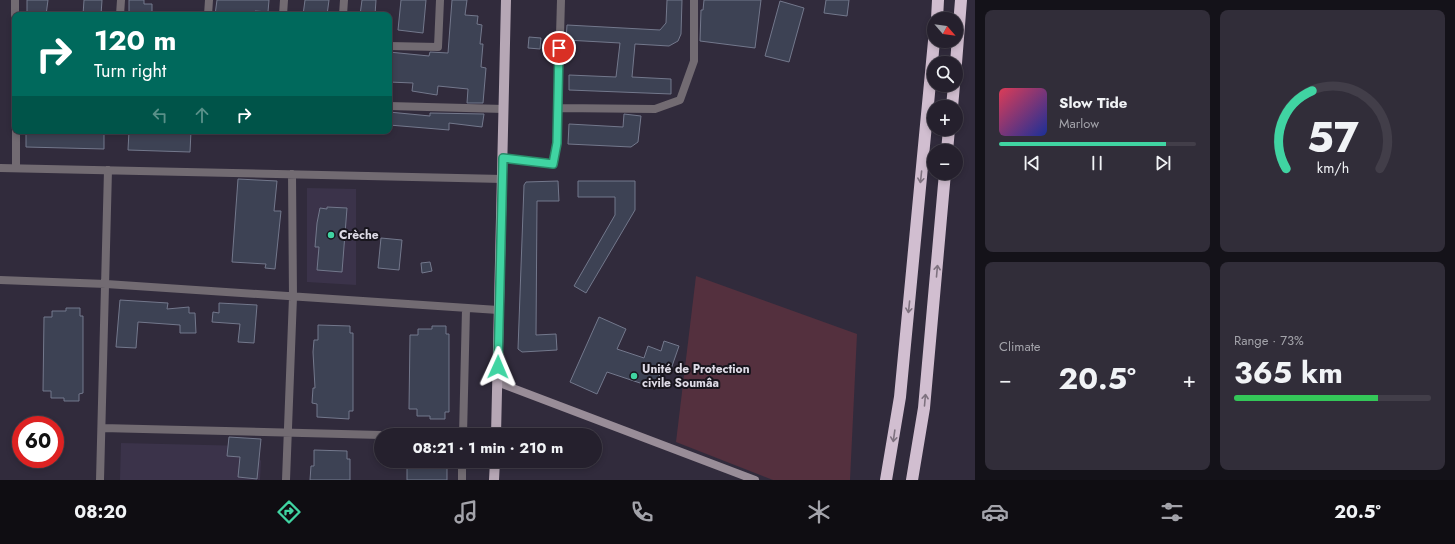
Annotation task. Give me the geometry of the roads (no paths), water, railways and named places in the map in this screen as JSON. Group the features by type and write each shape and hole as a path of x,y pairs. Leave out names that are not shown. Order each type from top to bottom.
{"highway":[{"path":"937,12 938,0"},
{"path":"957,56 961,0"},
{"path":"886,480 900,397 933,48"},
{"path":"912,480 924,408 945,180"}],"main road":[{"path":"496,428 506,0"},
{"path":"497,382 755,480"},
{"path":"494,480 495,468"}],"street":[{"path":"15,0 15,12"},
{"path":"120,12 121,0"},
{"path":"208,12 209,0"},
{"path":"283,12 284,0"},
{"path":"343,12 344,0"},
{"path":"392,46 438,47 440,0"},
{"path":"503,158 553,164 557,143 561,0"},
{"path":"558,108 655,109 680,100 694,61 694,0"},
{"path":"392,106 504,109"},
{"path":"16,134 16,168"},
{"path":"0,168 503,179"},
{"path":"100,480 108,170"},
{"path":"286,480 293,298 292,174"},
{"path":"0,280 106,284 293,298 498,310"},
{"path":"463,428 466,309"},
{"path":"102,428 374,435"},
{"path":"462,468 462,480"}],"place":[{"name":"Crèche","path":"331,235"},
{"name":"Unité de Protection civile Soumâa","path":"634,376"}]}
